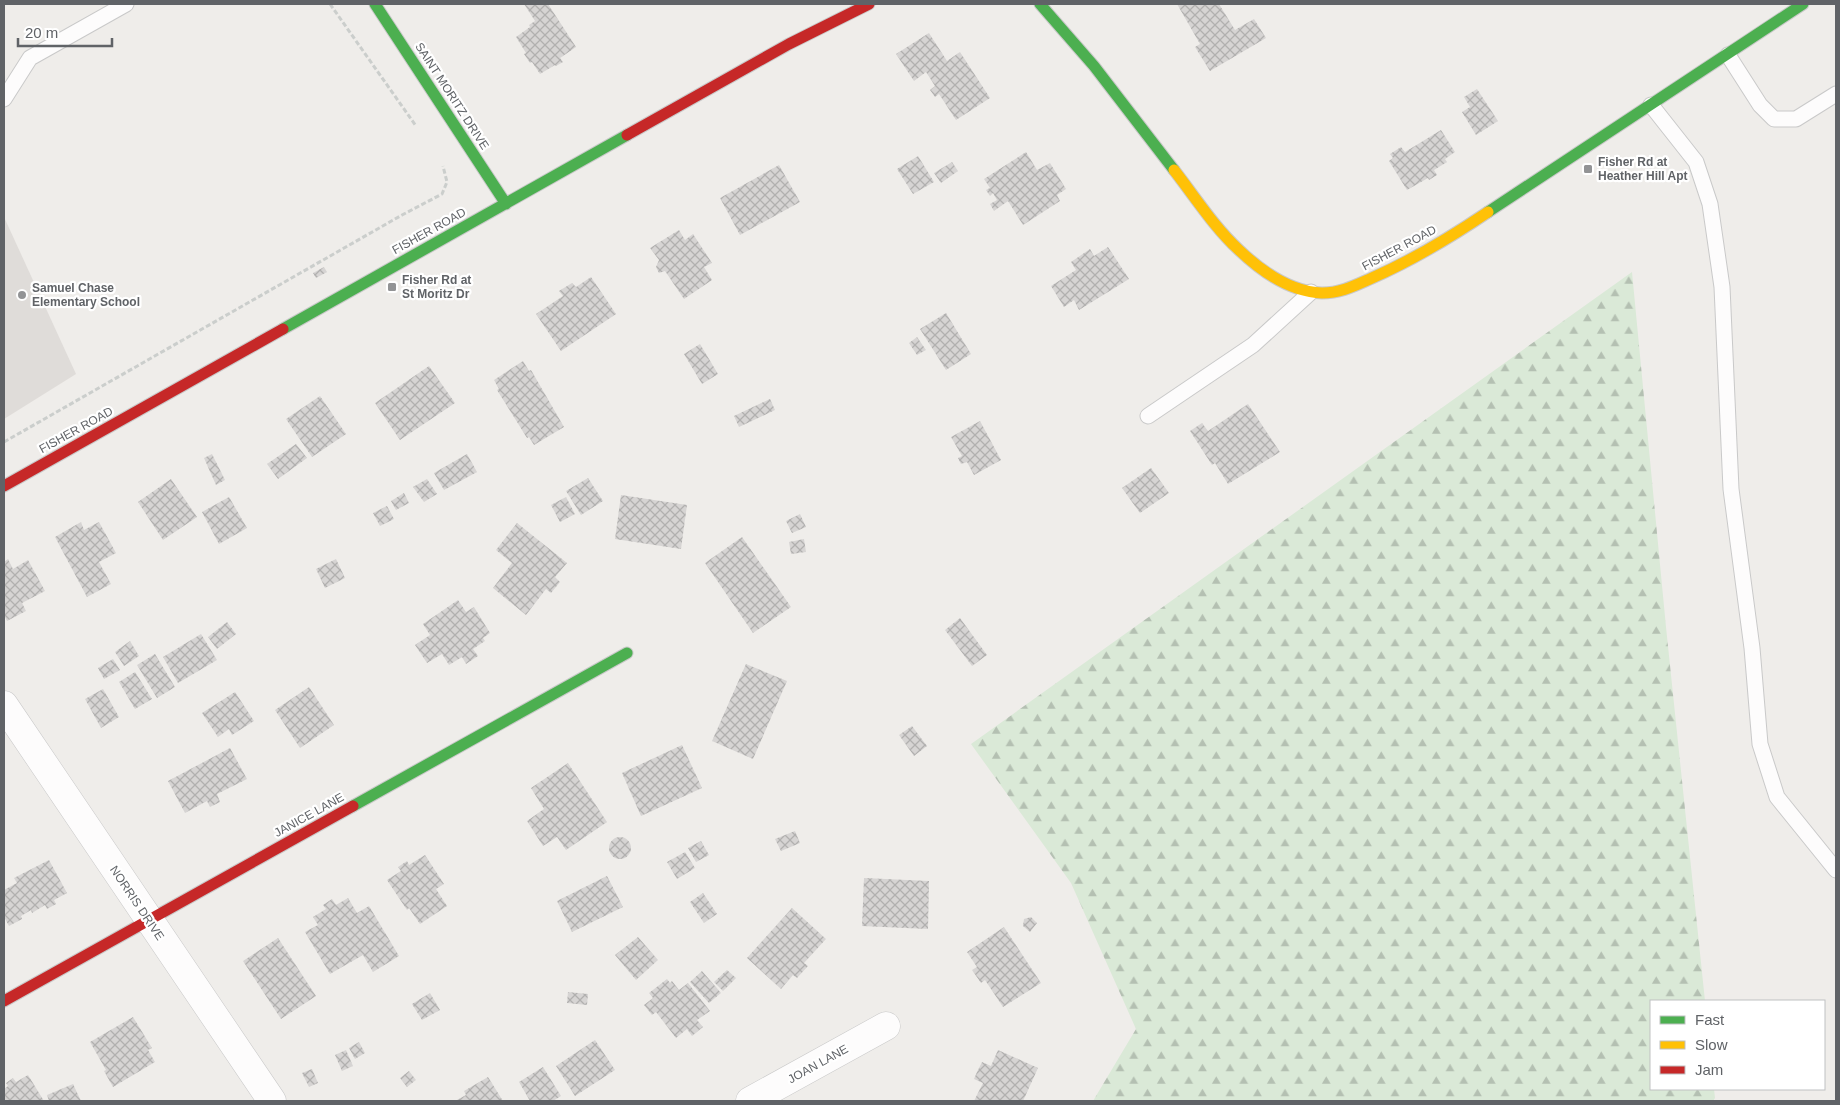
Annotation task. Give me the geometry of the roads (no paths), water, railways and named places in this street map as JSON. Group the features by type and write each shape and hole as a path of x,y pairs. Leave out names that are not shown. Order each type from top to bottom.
{"street":[{"name":"SAINT MORITZ DRIVE","path":"375,4 506,204"},
{"name":"FISHER ROAD","path":"4,486 788,44 869,4"},
{"name":"FISHER ROAD","path":"1040,4 1094,66 1220,230 1248,258 1268,273 1285,284 1310,292 1335,292 1357,285 1402,265 1467,226 1803,4"},
{"name":"JANICE LANE","path":"4,1001 627,652"},
{"name":"NORRIS DRIVE","path":"4,705 272,1101"},
{"name":"JOAN LANE","path":"750,1101 886,1026"}],"lane":[{"path":"4,99 30,58 126,4"},
{"path":"1728,54 1760,106 1774,119 1796,119 1836,94"},
{"path":"1651,105 1696,162 1710,204 1722,287 1731,489 1752,648 1760,744 1777,797 1836,870"},
{"path":"1148,416 1253,345 1310,292"}],"place":[{"name":"Fisher Rd at Heather Hill Apt","path":"1588,169"},
{"name":"Fisher Rd at St Moritz Dr","path":"392,287"},
{"name":"Samuel Chase Elementary School","path":"22,295"}]}
